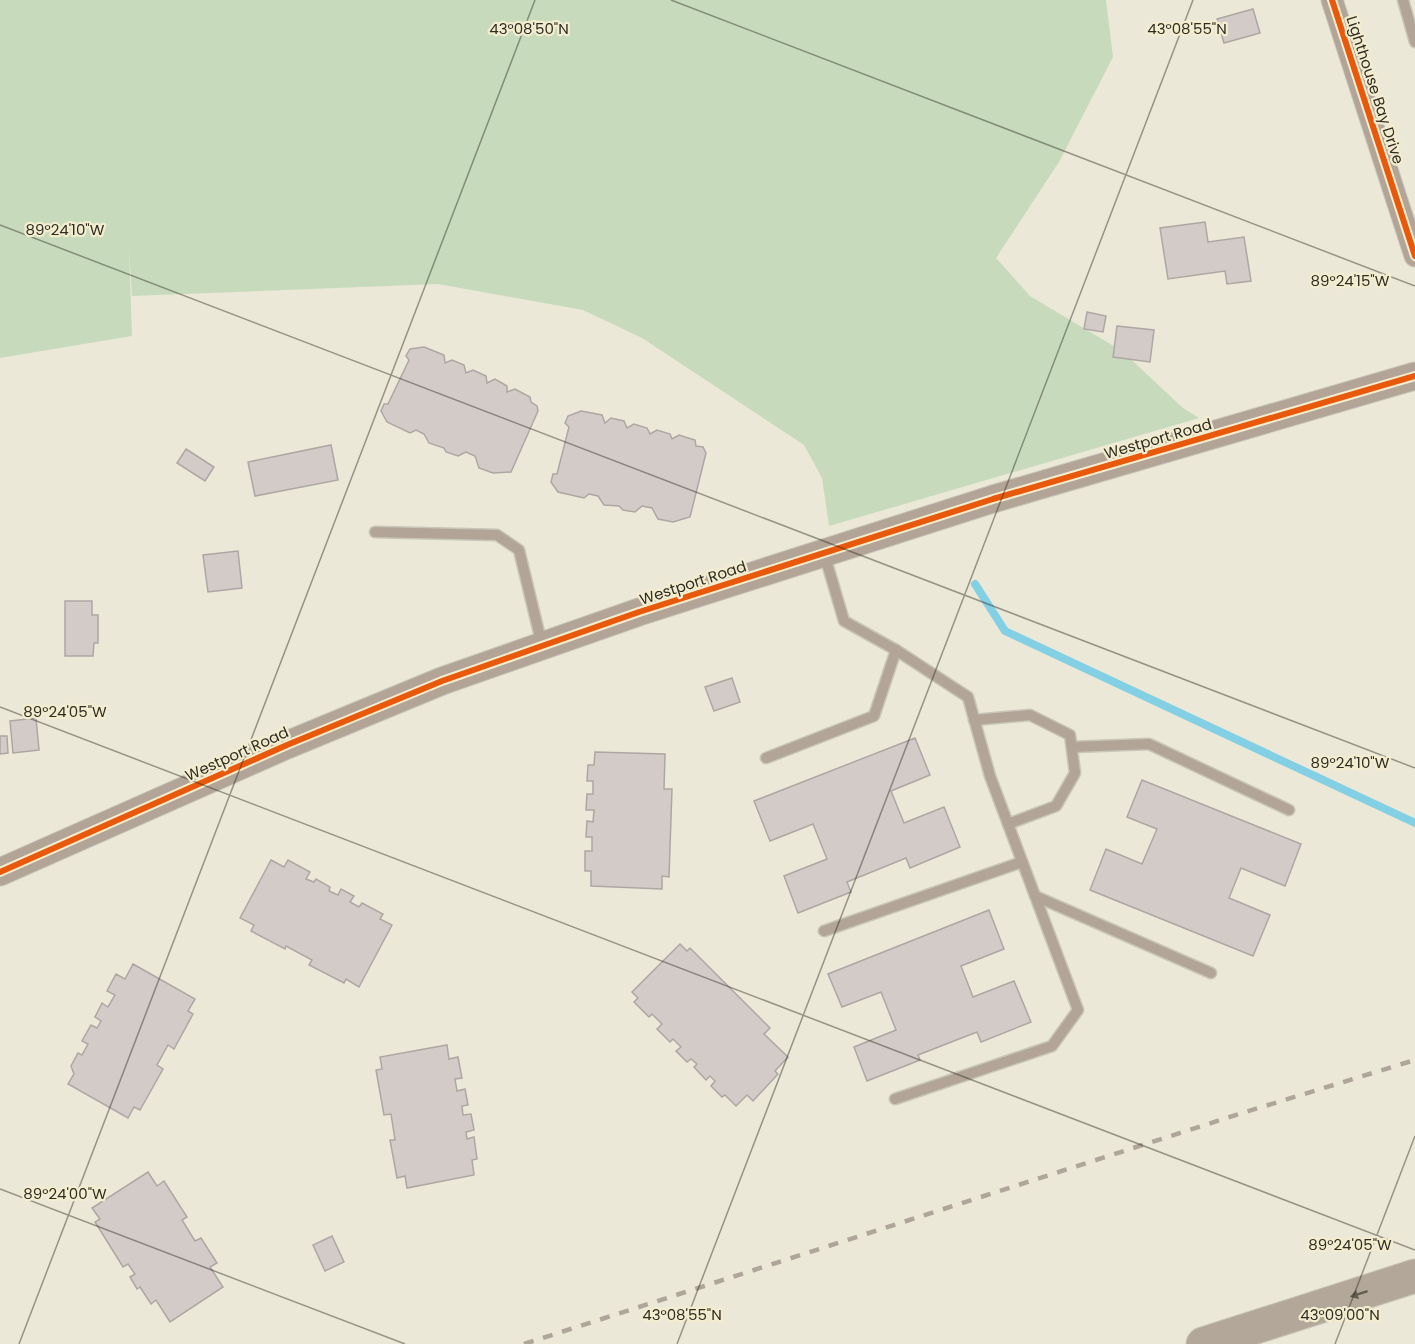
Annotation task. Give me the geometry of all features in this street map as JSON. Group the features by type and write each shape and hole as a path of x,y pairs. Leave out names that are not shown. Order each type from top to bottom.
{"main road":[{"path":"1203,1344 1415,1276"}],"street":[{"name":"Lighthouse Bay Drive","path":"1332,0 1415,256"},
{"name":"Westport Road","path":"0,872 422,689 542,646 1004,496 1415,376"}],"lane":[{"path":"1403,0 1415,42"},
{"path":"375,532 497,535 519,550 542,646"},
{"path":"824,553 844,621 896,650 968,697 990,776 1078,1010 1052,1046 895,1099"},
{"path":"766,758 874,716 896,650"},
{"path":"975,720 1030,715 1070,735 1075,773 1056,806 1008,824"},
{"path":"1072,747 1149,744 1288,810"},
{"path":"824,931 1023,862"},
{"path":"1035,896 1212,973"}],"green space":[{"path":"0,0 1106,0 1113,57 1059,162 996,258 1030,296 1122,351 1183,408 1199,418 829,526 822,478 804,445 642,338 583,310 438,284 132,296 129,248 132,336 0,358"}],"building":[{"path":"1253,9 1260,33 1224,43 1217,19"},
{"path":"1205,222 1208,242 1244,237 1251,281 1227,284 1225,271 1168,279 1160,228"},
{"path":"1087,312 1106,316 1103,332 1084,329"},
{"path":"1117,326 1154,330 1150,362 1113,357"},
{"path":"424,347 444,355 445,363 452,360 464,365 466,373 473,370 486,376 487,383 495,379 507,386 507,392 515,389 530,397 531,402 537,406 538,411 511,472 493,473 479,468 475,456 466,452 458,456 446,452 444,448 429,443 424,434 416,430 410,433 387,422 381,411 384,404 388,404 409,360 406,356 410,349"},
{"path":"581,411 602,415 605,423 611,418 624,421 627,428 634,424 647,428 650,434 657,430 670,434 672,439 679,435 695,440 696,446 703,447 706,453 690,517 673,522 658,519 652,508 642,506 635,512 623,510 619,506 604,505 598,496 589,494 584,498 558,492 551,482 553,474 557,474 569,427 565,423 568,416"},
{"path":"331,445 338,480 255,496 248,462"},
{"path":"186,449 214,467 205,481 177,463"},
{"path":"238,551 242,588 208,592 203,555"},
{"path":"65,601 92,601 92,615 98,615 98,643 94,643 93,656 65,656"},
{"path":"732,678 740,702 714,711 705,687"},
{"path":"36,718 39,750 13,753 10,721"},
{"path":"0,736 7,736 8,753 0,754"},
{"path":"915,738 930,775 891,791 904,823 944,807 960,847 910,868 906,858 847,882 851,892 798,913 784,876 827,859 813,824 770,841 754,801"},
{"path":"595,752 665,754 664,789 672,789 669,877 662,876 662,889 591,886 591,871 585,871 585,851 592,851 592,837 586,837 587,821 593,822 594,810 586,810 587,794 593,794 593,781 587,781 588,765 594,765"},
{"path":"1142,780 1301,844 1285,886 1241,868 1229,898 1270,915 1253,956 1090,890 1106,849 1142,864 1157,829 1127,817"},
{"path":"271,860 284,867 288,860 310,872 306,879 314,882 316,879 330,887 329,891 338,895 341,889 354,896 350,902 359,907 362,903 383,914 380,919 392,925 359,987 346,979 344,983 309,965 312,960 251,931 254,925 240,918"},
{"path":"989,910 1004,949 961,966 973,997 1014,981 1031,1022 981,1042 977,1032 918,1055 920,1060 867,1081 854,1047 896,1030 881,992 842,1007 828,974"},
{"path":"680,944 687,951 690,948 770,1028 764,1034 788,1057 775,1071 778,1074 753,1101 747,1095 736,1106 725,1095 722,1097 711,1086 715,1081 710,1076 706,1080 694,1067 697,1064 691,1059 687,1062 676,1051 681,1047 673,1039 670,1042 657,1029 662,1024 652,1014 649,1017 634,1002 638,998 632,992"},
{"path":"133,964 195,999 188,1011 193,1014 174,1049 168,1045 157,1065 163,1069 140,1110 134,1107 128,1118 68,1084 74,1074 71,1066 78,1053 82,1055 88,1044 82,1041 91,1025 97,1028 101,1021 95,1017 102,1003 108,1007 115,995 107,991 116,974 125,979"},
{"path":"447,1045 449,1059 458,1057 462,1078 455,1079 457,1091 465,1089 468,1105 462,1106 463,1115 471,1114 474,1130 466,1132 467,1139 474,1137 477,1159 472,1160 474,1175 407,1188 405,1176 397,1178 390,1140 395,1140 391,1114 384,1115 376,1070 382,1069 380,1057"},
{"path":"148,1172 157,1186 164,1181 187,1217 182,1220 195,1241 201,1238 217,1263 210,1267 223,1287 170,1322 156,1300 151,1304 140,1287 137,1289 130,1277 135,1274 128,1264 123,1267 95,1222 100,1219 92,1208"},
{"path":"332,1236 344,1262 325,1271 313,1245"}],"waterway":[{"path":"975,584 1005,631 1415,823"}],"railway":[{"path":"524,1344 1239,1114 1415,1060"}],"cycle path":[{"path":"1332,0 1415,256"},
{"path":"0,872 287,745 442,681 639,612 993,499 1415,376"}]}
